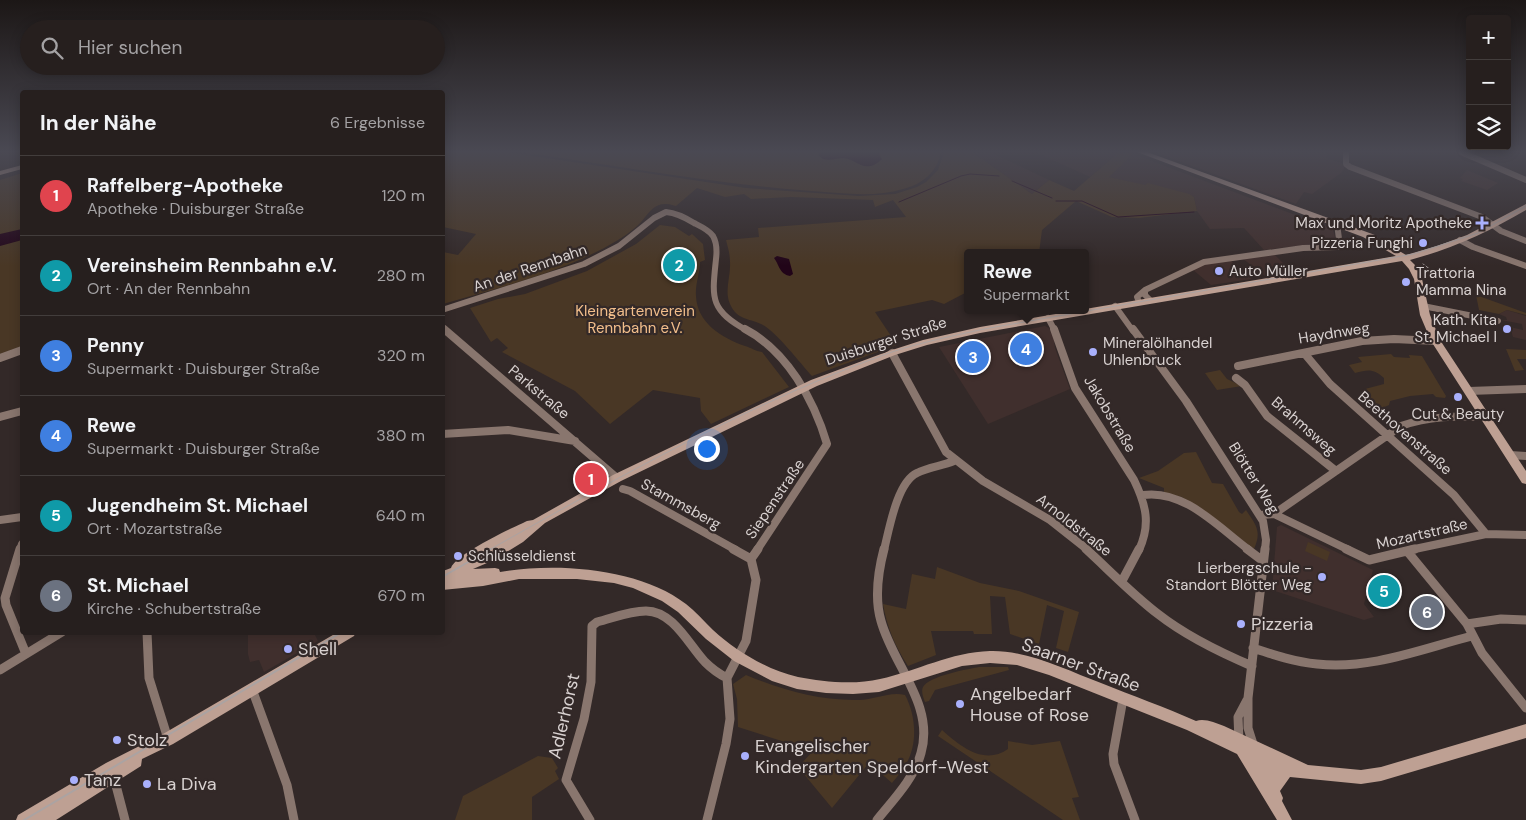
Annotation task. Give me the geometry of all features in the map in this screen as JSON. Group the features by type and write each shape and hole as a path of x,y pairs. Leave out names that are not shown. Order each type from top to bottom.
{"main road":[{"path":"1245,190 1393,246 1413,268 1418,279 1428,324 1436,341 1526,480"},
{"name":"Duisburger Straße","path":"1089,311 1403,258 1429,251 1494,226 1526,207"},
{"path":"1366,235 1403,258"},
{"path":"1379,242 1387,253 1385,261"},
{"name":"Duisburger Straße","path":"445,577 476,553 513,532 541,520 616,478 802,389 892,353 955,335 1070,314"},
{"name":"Duisburger Straße","path":"445,578 490,556 519,539 541,520"},
{"path":"490,556 492,565 505,573"},
{"name":"Saarner Straße","path":"445,578 483,581 505,573 577,574 614,578 634,583 674,603 738,657 772,675 797,683 826,687 854,688 879,686 907,678 940,665 962,660 990,657 1017,659 1049,669 1248,749 1311,772"},
{"path":"22,820 113,772 345,635"},
{"name":"Saarner Straße","path":"1248,749 1287,770 1361,777 1381,774 1526,731"},
{"name":"Blötter Weg","path":"1248,749 1274,789 1282,814"},
{"name":"Blötter Weg","path":"1248,749 1282,814"},
{"path":"1274,789 1287,770"},
{"path":"43,820 113,772"}],"street":[{"path":"1411,190 1482,217 1507,234 1526,241"},
{"name":"An der Rennbahn","path":"445,309 583,265 619,246 655,217 672,212 713,236 716,260 712,290 714,302 722,314 734,324 769,345 802,389"},
{"path":"1138,302 1137,297 1145,290 1204,262 1303,248 1338,248 1340,246 1337,224"},
{"path":"1460,240 1473,247 1526,266"},
{"path":"1145,290 1145,295 1150,300"},
{"name":"Blötter Weg","path":"1115,306 1186,401 1260,515 1266,530 1248,698 1248,749"},
{"path":"1423,306 1498,321"},
{"name":"Jakobstraße","path":"1048,318 1058,337 1075,388 1143,495 1149,519 1148,529 1143,543 1122,581"},
{"name":"Parkstraße","path":"445,331 616,478"},
{"name":"Haydnweg","path":"1238,366 1362,341 1394,339 1436,341"},
{"path":"0,358 20,351"},
{"name":"Arnoldstraße","path":"892,353 946,452 954,461 1050,520 1078,541 1147,605 1197,640 1252,666"},
{"name":"Beethovenstraße","path":"1304,353 1330,384 1454,495 1486,534"},
{"name":"Brahmsweg","path":"1236,378 1245,385 1268,416 1336,471"},
{"name":"Siepenstraße","path":"727,678 746,641 756,580 751,560 827,444 820,423 802,389"},
{"path":"1469,391 1526,389"},
{"path":"0,417 20,412"},
{"path":"1260,515 1274,514 1401,426 1420,419 1454,416 1486,417"},
{"path":"445,434 508,430 575,441"},
{"path":"1510,454 1526,456"},
{"path":"877,820 914,770 923,744 924,723 922,711 896,659 880,621 877,604 878,582 890,526 903,485 912,475 944,466 954,461"},
{"name":"Stammsberg","path":"623,489 630,491 751,560"},
{"path":"1143,495 1157,494 1185,502 1263,561"},
{"name":"Mozartstraße","path":"1274,514 1369,560 1486,534 1526,535"},
{"path":"0,520 20,517"},
{"path":"20,551 6,598 6,606 26,654"},
{"path":"1407,551 1468,624 1472,636 1482,653 1526,708"},
{"name":"Adlerhorst","path":"590,820 566,780 584,719 591,682 592,626 597,622 642,610 662,615 676,628 712,671 727,678"},
{"path":"1468,624 1501,619 1526,620"},
{"path":"0,670 57,635"},
{"path":"147,635 149,678 168,739"},
{"path":"1253,648 1291,660 1327,665 1346,664 1364,663 1395,657 1472,636"},
{"path":"706,820 726,744 730,718 727,678"},
{"path":"252,690 286,781 294,820"},
{"name":"Blötter Weg","path":"1248,698 1238,717 1248,749"},
{"path":"1124,699 1113,754 1114,764 1135,820"},
{"path":"113,772 126,820"}],"shaded area":[{"path":"1027,190 1037,190 1032,194"},
{"path":"1165,190 1230,190 1333,229 1337,246 1315,244 1264,250 1244,228 1210,229 1197,211 1194,197"},
{"path":"1258,190 1317,190 1312,194 1304,192 1296,204"},
{"path":"20,229 20,241 0,246 0,234"},
{"path":"1274,254 1291,271 1265,276 1242,258"},
{"path":"777,256 789,259 793,274 790,276 786,275 781,271 774,258"},
{"name":"Auto Müller","path":"1230,260 1252,279 1211,285 1192,269 1205,264"},
{"path":"1507,310 1526,316 1526,340 1513,337 1510,327 1523,330 1522,324 1501,320 1507,320 1506,317 1499,314"},
{"path":"1045,326 1049,328 1055,339 1055,348 1070,389 988,424 939,347"},
{"name":"Lierbergschule - Standort Blötter Weg","path":"1281,525 1373,570 1364,604 1374,617 1364,620 1272,590 1277,527"},
{"path":"248,635 315,635 318,641 264,672 259,660 250,662"}],"green space":[{"path":"0,190 20,190 20,347 0,354"},
{"path":"445,190 694,190 676,206 664,204 656,206 637,226 624,236 576,261 532,278 445,303 445,252 458,255 476,234 445,227"},
{"path":"704,190 778,190 859,196 895,194 907,190 1027,190 1032,194 1037,190 1175,190 1194,197 1197,211 1139,218 1112,217 1076,201 1042,230 1040,249 964,249 964,294 944,304 932,300 875,312 897,345 812,376 767,327 739,316 733,309 728,299 730,262 726,240 759,237 758,228 906,217 893,200 875,207 873,200 791,197 751,199 744,194 725,197"},
{"path":"803,190 898,190 858,194"},
{"name":"Kleingartenverein Rennbahn e.V.","path":"660,225 675,227 689,236 692,234 703,244 705,260 700,262 696,296 697,306 706,322 728,339 762,352 789,387 711,424 701,411 700,398 653,390 610,424 575,391 502,352 508,348 497,338 491,342 470,308 498,299 525,294 587,271 636,244"},
{"path":"1476,295 1526,313 1526,315 1507,310 1499,314 1479,310"},
{"path":"1506,349 1526,350 1526,359 1517,359 1524,370 1515,371"},
{"path":"1391,354 1394,357 1410,358 1409,355 1422,356 1446,396 1445,398 1436,397 1433,394 1410,396 1390,401 1389,405 1376,411 1371,405 1375,402 1365,393 1365,389 1384,384 1384,378 1371,371 1355,373 1349,365 1362,362 1358,357"},
{"path":"1220,370 1227,379 1242,386 1217,390 1205,373"},
{"path":"1196,452 1212,483 1223,484 1239,512 1242,514 1246,510 1253,520 1258,533 1254,549 1182,497 1164,493 1164,488 1139,478 1158,471 1184,453"},
{"path":"1308,542 1330,552 1327,561 1305,551"},
{"path":"937,567 980,583 1019,591 1079,612 1068,652 1056,648 1064,611 1047,605 1039,644 1010,634 1005,597 990,596 992,634 974,634 973,631 931,631 936,655 908,666 892,636 883,604 906,609 912,574 935,579"},
{"path":"979,667 1008,667 1009,670 935,690 929,701 925,702 922,690 927,683 949,674"},
{"path":"746,675 801,694 830,699 859,700 894,694 905,695 909,703 914,730 912,748 906,764 892,783 869,763 832,808 798,767 813,751 738,727 737,699 733,684"},
{"path":"942,730 964,748 981,755 999,754 1008,749 1008,741 1032,745 1060,741 1079,797 1072,798 1080,820 1063,820 938,736"},
{"path":"538,756 552,758 558,768 555,771 559,779 532,797 532,820 455,820 463,796"}],"waterway":[{"path":"899,202 927,190"},
{"path":"1034,190 1052,198"},
{"path":"1056,201 1082,201 1118,217 1194,212"}],"tram line":[{"path":"1089,311 1413,254 1478,233 1526,206"},
{"path":"1423,264 1431,270"},
{"path":"489,550 686,442 737,417 840,372 892,352 926,342 984,329 1070,314"},
{"path":"445,575 491,549"},
{"path":"24,820 337,635"}],"place":[{"name":"Max und Moritz Apotheke","path":"1482,223"},
{"name":"Pizzeria Funghi","path":"1423,243"},
{"name":"Vereinsheim Rennbahn e.V.","path":"679,265"},
{"name":"Auto Müller","path":"1219,271"},
{"name":"Trattoria Mamma Nina","path":"1406,282"},
{"name":"Kath. Kita St. Michael I","path":"1507,329"},
{"name":"Rewe","path":"1026,349"},
{"name":"Mineralölhandel Uhlenbruck","path":"1093,352"},
{"name":"Penny","path":"973,357"},
{"name":"Cut & Beauty","path":"1458,397"},
{"name":"Raffelberg-Apotheke","path":"591,479"},
{"name":"Schlüsseldienst","path":"458,556"},
{"name":"Lierbergschule - Standort Blötter Weg","path":"1322,577"},
{"name":"Jugendheim St. Michael","path":"1384,591"},
{"name":"St. Michael","path":"1427,612"},
{"name":"Pizzeria","path":"1241,624"},
{"name":"Shell","path":"288,649"},
{"name":"Angelbedarf House of Rose","path":"960,704"},
{"name":"Stolz","path":"117,740"},
{"name":"Evangelischer Kindergarten Speldorf-West","path":"745,756"},
{"name":"Tanz","path":"74,780"},
{"name":"La Diva","path":"147,784"}]}
